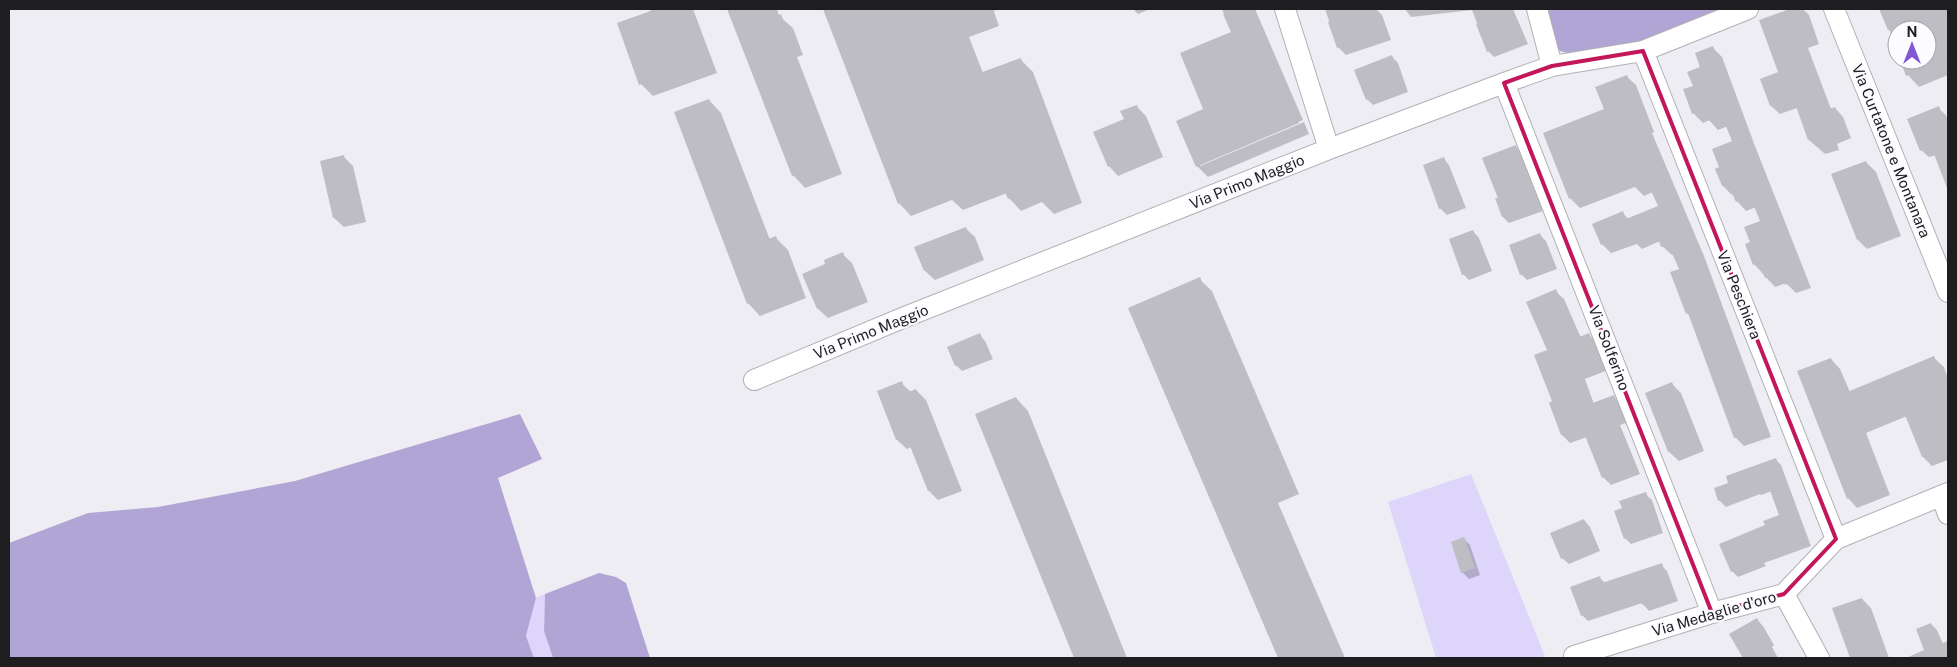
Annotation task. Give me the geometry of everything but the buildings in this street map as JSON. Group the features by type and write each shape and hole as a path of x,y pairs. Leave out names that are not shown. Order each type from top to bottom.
{"street":[{"path":"1285,9 1329,149"},
{"path":"1537,9 1552,66"},
{"name":"Via Primo Maggio","path":"754,380 914,313 1329,149 1504,83 1552,66 1642,51 1748,9"},
{"name":"Via Curtatone e Montanara","path":"1834,9 1948,292"},
{"name":"Via Peschiera","path":"1642,51 1836,539"},
{"name":"Via Solferino","path":"1504,83 1712,613"},
{"path":"1784,594 1836,539 1946,502"},
{"name":"Via Medaglie d'oro","path":"1574,656 1712,613 1784,594 1819,658"}],"highlighted area":[{"path":"1643,51 1836,539 1784,594 1712,613 1504,83 1552,66"}],"shaded area":[{"path":"1544,9 1721,9 1636,44 1574,55 1560,51 1551,44"},
{"path":"520,414 542,459 498,478 536,598 526,636 534,658 9,658 9,543 88,513 158,507 295,481"},
{"path":"1471,474 1545,656 1539,658 1436,658 1388,502"},
{"path":"599,573 616,577 626,583 650,658 553,658 544,631 545,594"},
{"path":"545,594 544,631 553,658 534,658 526,636 536,598"}]}
